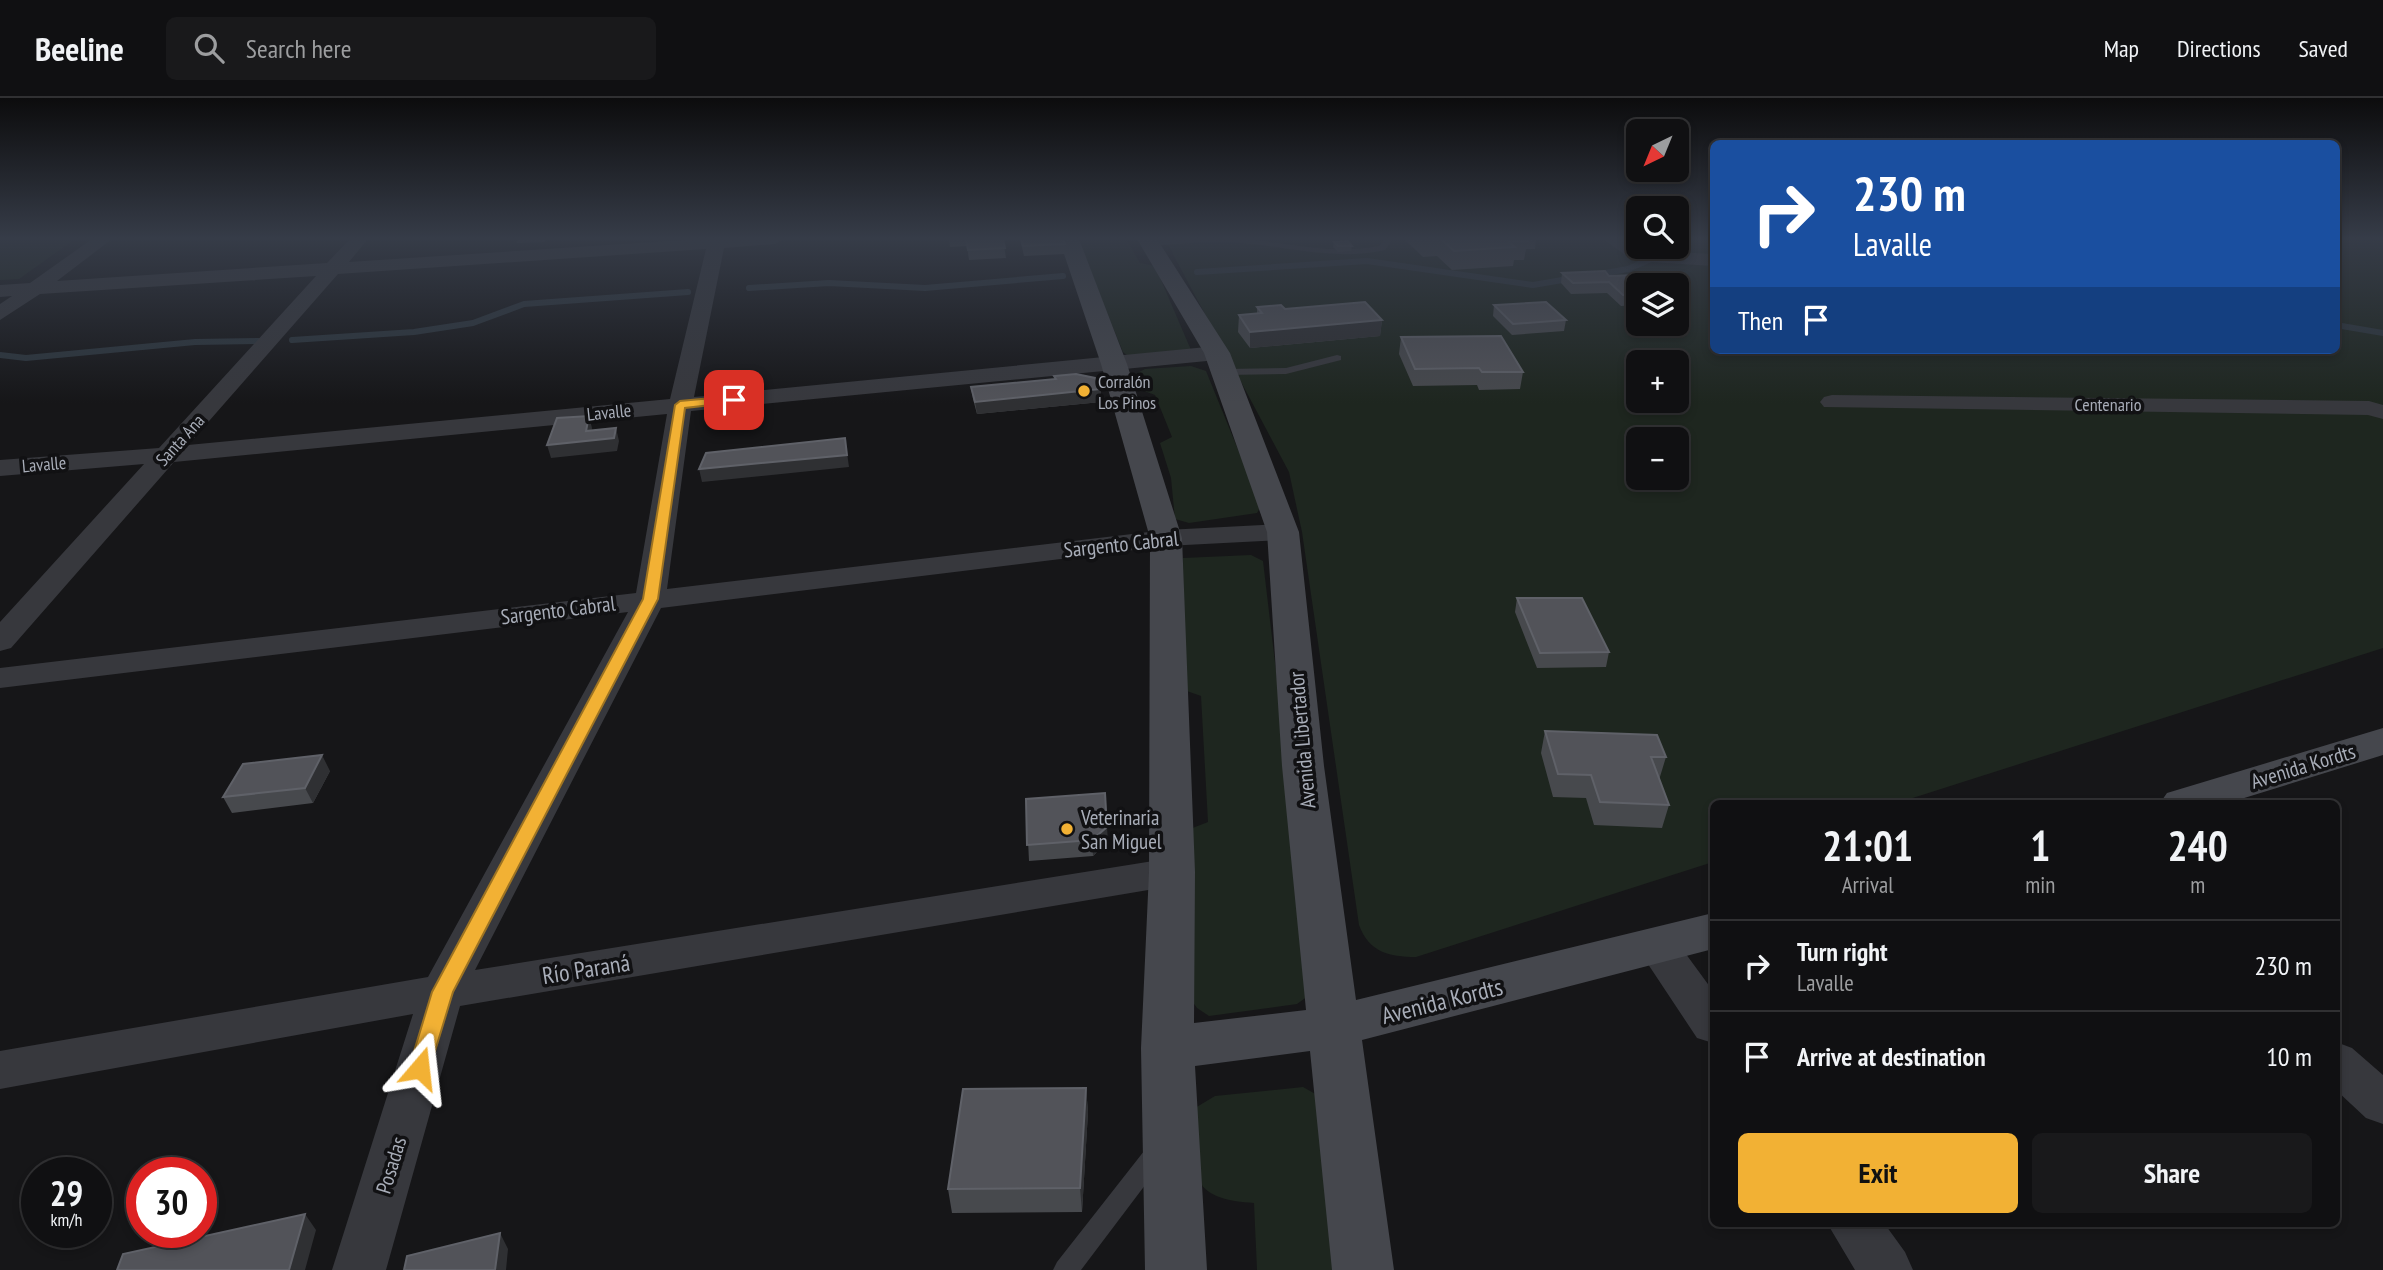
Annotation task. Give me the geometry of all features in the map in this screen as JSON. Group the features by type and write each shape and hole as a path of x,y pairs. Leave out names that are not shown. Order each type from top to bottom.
{"main road":[{"path":"1089,294 1114,364 1166,538 1172,872 1167,1048 1168,1136 1176,1270"},
{"name":"Avenida Libertador","path":"1180,294 1221,363 1283,533 1303,766 1363,1270"},
{"name":"Avenida Kordts","path":"2192,800 2383,741"},
{"name":"Avenida Kordts","path":"1167,1048 1333,1027 1710,932"}],"street":[{"path":"0,314 27,294"},
{"name":"Santa Ana","path":"0,641 311,294"},
{"name":"Posadas","path":"359,1270 442,992 650,599 680,405 705,294"},
{"name":"Lavalle","path":"0,468 166,455 1114,364 1221,363"},
{"name":"Centenario","path":"1832,402 2238,404 2369,408 2383,412"},
{"name":"Sargento Cabral","path":"0,678 1166,538 1283,533"},
{"name":"Río Paraná","path":"0,1070 442,992 1172,872"},
{"path":"1657,946 1710,1021"},
{"path":"2340,1065 2383,1104"},
{"path":"1856,1227 1886,1270"}],"lane":[{"path":"1221,363 1286,371 1337,358"},
{"path":"1066,1270 1168,1136"}],"shaded area":[{"path":"1099,294 1167,294 1191,350 1128,356 1123,352"},
{"path":"1194,294 1626,294 1626,336 1689,336 1689,294 1710,294 1710,354 2340,354 2340,294 2383,294 2383,648 1906,800 1710,800 1710,863 1416,957 1397,956 1381,951 1368,941 1359,925 1302,532 1289,472"},
{"path":"1191,366 1206,371 1261,506 1257,513 1189,523 1175,519 1171,478 1160,443 1172,437 1155,395 1139,389 1133,375 1145,369"},
{"path":"1251,555 1263,561 1313,984 1308,996 1297,1004 1209,1016 1197,1008 1190,998 1190,829 1208,822 1201,696 1184,690 1183,558"},
{"path":"1303,1087 1319,1096 1342,1270 1257,1270 1254,1203 1214,1195 1203,1187 1197,1176 1194,1163 1195,1108 1215,1096"}],"building":[{"path":"1365,302 1382,320 1250,332 1239,315 1262,313 1257,307 1281,305 1285,309"},
{"path":"1546,302 1566,320 1513,324 1494,305"},
{"path":"1501,336 1523,372 1482,372 1479,368 1415,369 1401,337"},
{"path":"1076,374 1095,378 1101,389 975,402 971,387 1056,379 1054,376"},
{"path":"589,416 586,431 616,428 614,438 547,445 557,418"},
{"path":"845,438 847,455 699,469 706,453"},
{"path":"1517,598 1582,598 1609,652 1540,653"},
{"path":"1545,731 1657,735 1666,757 1651,757 1669,805 1600,802 1591,775 1558,774"},
{"path":"322,755 305,788 223,797 243,764"},
{"name":"Veterinaria San Miguel","path":"1105,793 1107,827 1092,840 1027,845 1026,799"},
{"path":"1086,1088 1080,1188 948,1189 963,1089"},
{"path":"305,1214 289,1270 117,1270 123,1254 150,1248 217,1248 217,1233"},
{"path":"500,1233 495,1270 404,1270 407,1256"}],"waterway":[{"path":"292,340 414,332 473,323 524,304 665,294"},
{"path":"2340,326 2383,333"},
{"path":"0,355 26,358 195,342 259,341"}],"place":[{"name":"Corralón Los Pinos","path":"1084,391"},
{"name":"Veterinaria San Miguel","path":"1067,829"}],"route":[{"path":"420,1068 442,992 650,599 680,405 734,400"}]}
